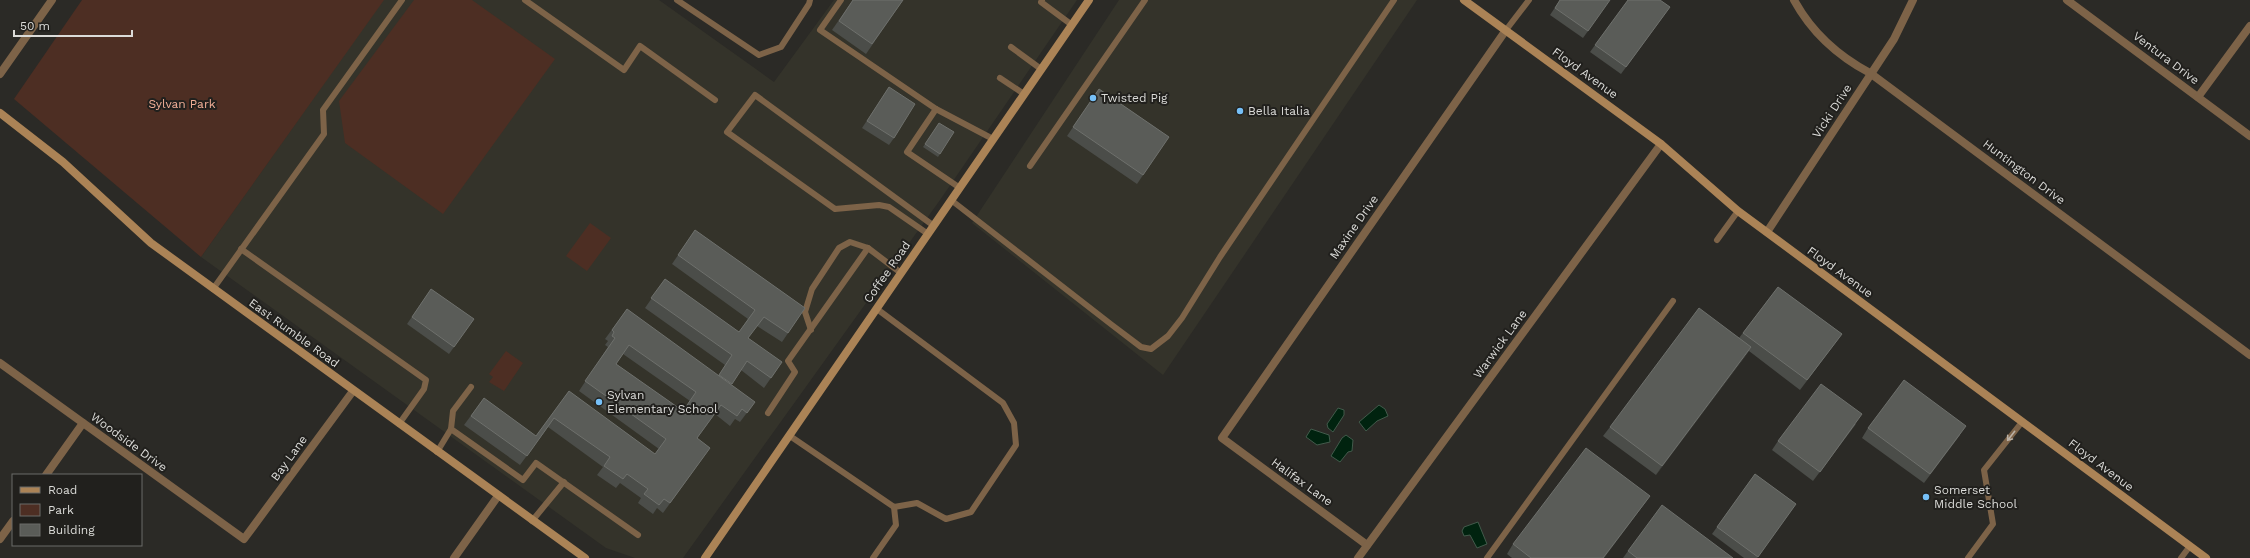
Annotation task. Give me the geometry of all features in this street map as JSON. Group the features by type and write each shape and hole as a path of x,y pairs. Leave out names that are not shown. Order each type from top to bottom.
{"street":[{"path":"0,74 52,0"},
{"name":"Coffee Road","path":"705,558 1089,0"},
{"name":"Floyd Avenue","path":"1464,0 1662,144 1738,211 2206,558"},
{"name":"Huntington Drive","path":"1794,0 1815,32 1830,47 1850,62 1870,73 2250,355"},
{"name":"Vicki Drive","path":"1767,232 1870,73 1894,39 1913,0"},
{"name":"Ventura Drive","path":"2067,0 2250,136"},
{"path":"2198,97 2250,26"},
{"name":"Maxine Drive","path":"1222,438 1506,30"},
{"name":"East Rumble Road","path":"0,114 63,162 151,244 585,558"},
{"name":"Warwick Lane","path":"1358,558 1662,144"},
{"name":"Woodside Drive","path":"0,364 244,539"},
{"name":"Bay Lane","path":"244,539 353,391"},
{"path":"47,474 83,423"},
{"name":"Halifax Lane","path":"1222,438 1367,545"},
{"path":"454,558 498,496"},
{"path":"0,539 12,522"}],"lane":[{"path":"212,289 324,134 323,110 402,0"},
{"path":"525,0 624,70 640,46 715,100"},
{"path":"677,0 759,55 781,47 809,4 810,0"},
{"path":"841,0 820,30 936,109 993,139"},
{"path":"1042,0 1041,2 1072,25"},
{"path":"1030,166 1145,0"},
{"path":"951,200 1112,325 1142,347 1150,349 1168,336 1182,318 1220,257 1394,0"},
{"path":"1506,30 1529,0"},
{"path":"1011,47 1042,69"},
{"path":"1000,78 1024,94"},
{"path":"928,234 889,207 879,204 835,209 727,132 755,95 934,226"},
{"path":"936,109 907,152 960,188"},
{"path":"1717,240 1738,211"},
{"path":"811,330 805,312 812,289 839,248 850,242 868,248 901,273"},
{"path":"768,413 795,372 788,361 868,248"},
{"path":"241,249 426,380 424,389 398,424"},
{"path":"1487,558 1673,301"},
{"path":"790,436 894,507 917,503 946,519 971,512 1016,445 1014,423 1003,403 877,309"},
{"path":"437,452 451,429 453,411 470,387"},
{"path":"1968,558 1994,524 1984,470 2022,422"},
{"path":"451,429 523,480 536,463 638,535"},
{"path":"532,521 564,482"},
{"path":"873,558 896,525 894,507"},
{"path":"2181,558 2190,546"}],"shaded area":[{"name":"Sylvan Elementary School","path":"383,0 659,0 774,82 834,0 1077,0 940,200 683,558 635,558 606,548 201,257"},
{"path":"1119,0 1417,0 1163,375 972,223"},
{"path":"1379,405 1385,409 1388,416 1377,421 1366,431 1359,422"},
{"path":"1338,408 1344,410 1344,415 1333,432 1328,428 1327,424"},
{"path":"1311,429 1329,435 1330,442 1317,445 1306,437"},
{"path":"1346,435 1353,440 1352,451 1348,452 1340,462 1331,456 1342,438"},
{"path":"1478,522 1487,544 1477,548 1470,535 1464,536 1462,531 1464,527"}],"green space":[{"name":"Sylvan Park","path":"82,0 384,0 201,257 14,99"},
{"path":"414,0 472,0 555,59 443,214 345,143 339,101"},
{"path":"590,223 611,238 587,271 566,256"},
{"path":"506,351 523,363 504,391 489,382 493,377 489,374"}],"building":[{"path":"853,0 903,0 872,44 839,21"},
{"path":"1560,0 1610,0 1588,31 1555,8"},
{"path":"1628,0 1660,0 1670,7 1626,67 1595,45"},
{"path":"889,87 915,104 894,138 867,121"},
{"path":"1099,89 1169,137 1143,175 1073,127"},
{"path":"939,123 954,132 940,154 925,144"},
{"path":"695,230 805,308 788,333 764,317 748,338 782,362 771,378 747,361 732,384 719,375 732,355 651,298 665,279 739,332 755,310 678,255"},
{"path":"1778,287 1842,334 1807,380 1743,333"},
{"path":"431,289 474,319 454,347 412,317"},
{"path":"1699,308 1751,347 1662,466 1610,427"},
{"path":"627,309 755,402 747,413 742,409 737,416 721,405 697,438 710,448 670,503 664,499 659,505 644,494 648,489 627,474 623,479 604,466 610,457 554,418 527,456 471,416 484,398 536,436 569,391 655,454 666,439 585,381 615,338 612,336 614,332 612,330","holes":["629,345 696,392 683,411 616,364"]},
{"path":"1904,380 1966,426 1930,474 1868,428"},
{"path":"1821,384 1862,414 1820,472 1778,441"},
{"path":"1586,448 1650,496 1603,558 1531,558 1513,544"},
{"path":"1755,474 1796,504 1758,557 1717,527"},
{"path":"1662,505 1733,558 1637,558 1628,551"}],"place":[{"name":"Twisted Pig","path":"1093,98"},
{"name":"Bella Italia","path":"1240,111"},
{"name":"Sylvan Elementary School","path":"599,402"},
{"name":"Somerset Middle School","path":"1926,497"}]}
